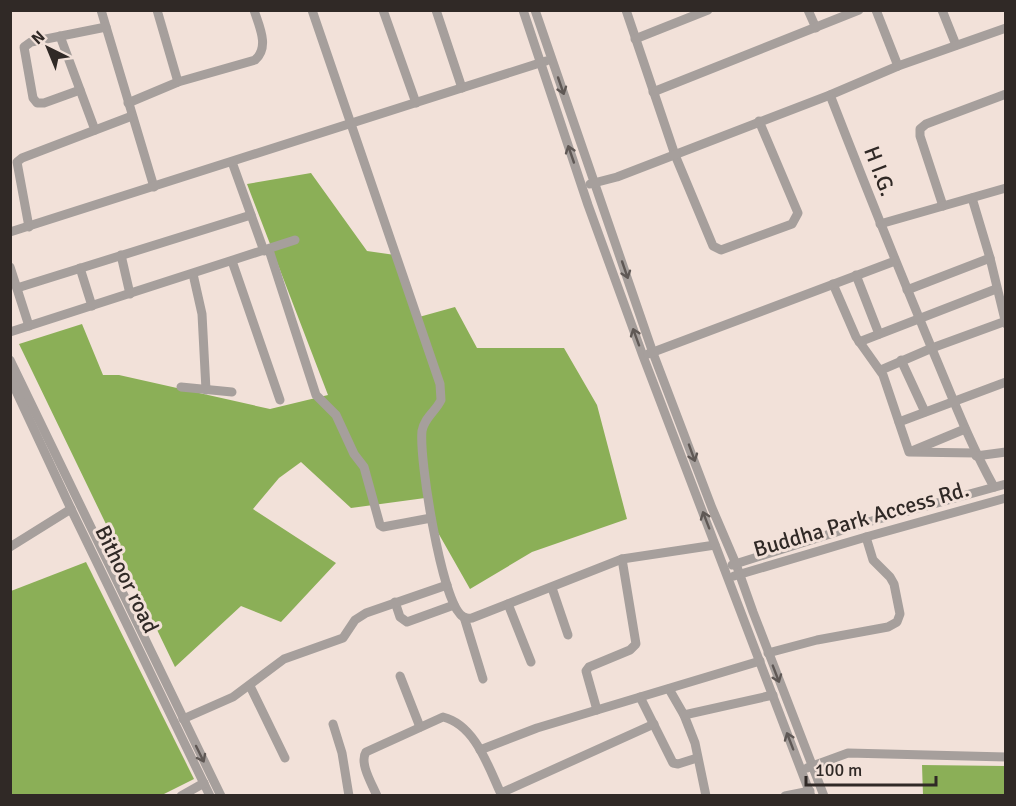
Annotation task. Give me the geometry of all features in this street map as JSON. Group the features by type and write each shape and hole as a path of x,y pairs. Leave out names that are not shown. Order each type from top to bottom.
{"street":[{"path":"100,10 154,187"},
{"path":"157,10 178,82"},
{"path":"128,103 178,82 250,63 262,51 262,39 254,10"},
{"path":"312,10 442,393 438,406 424,423 422,432 431,518 447,585 454,604 464,617 483,679"},
{"path":"383,10 416,103"},
{"path":"436,10 462,88"},
{"path":"523,10 582,186 643,356 811,793 785,795"},
{"path":"535,10 653,353 824,795"},
{"path":"626,10 675,156 716,249 721,250 792,224 798,213 759,121"},
{"path":"635,39 708,10"},
{"path":"808,10 816,28"},
{"path":"653,92 859,10"},
{"path":"876,10 898,66"},
{"path":"942,10 956,45"},
{"path":"80,90 40,104 37,103 33,98 24,47 31,42 105,27"},
{"path":"582,186 617,177 675,156 898,66 1005,28"},
{"path":"60,36 94,130"},
{"path":"10,232 551,59"},
{"path":"943,206 920,136 920,129 926,124 1005,94"},
{"name":"H I.G.","path":"830,95 894,261 976,454 994,487"},
{"path":"29,227 17,162 22,158 132,116"},
{"path":"232,162 251,215 267,250 316,395 336,415 354,454 363,467 380,525 383,527 431,518"},
{"path":"880,224 1005,188"},
{"path":"881,370 932,348 1005,322 990,258 972,198"},
{"path":"17,288 251,215"},
{"path":"10,332 295,240"},
{"path":"122,255 130,294"},
{"path":"907,290 990,258"},
{"path":"232,261 280,400"},
{"path":"643,356 894,261"},
{"path":"10,267 29,326"},
{"path":"80,268 92,306"},
{"path":"193,273 202,314 206,390"},
{"path":"856,276 879,334"},
{"path":"833,284 859,342 881,370 889,387 909,452"},
{"path":"859,342 996,289"},
{"path":"10,360 221,795"},
{"path":"901,360 925,412"},
{"name":"Bithoor road","path":"10,378 210,795"},
{"path":"899,422 1005,382"},
{"path":"181,387 232,392"},
{"path":"909,452 965,429"},
{"path":"909,452 914,454 1005,452"},
{"name":"Buddha Park Access Rd.","path":"724,567 868,522 1005,484"},
{"name":"Buddha Park Access Rd.","path":"728,578 1005,498"},
{"path":"10,547 71,509"},
{"path":"768,653 817,640 888,627 897,622 900,614 894,584 873,560 866,537"},
{"path":"464,617 472,618 621,559 716,545"},
{"path":"597,710 586,671 589,667 630,650 636,644 621,559"},
{"path":"183,719 233,697 250,686 277,662 343,638 359,617 447,585"},
{"path":"552,588 568,635"},
{"path":"395,602 400,617 407,622 454,604"},
{"path":"508,604 531,662"},
{"path":"480,750 537,729 760,661"},
{"path":"400,676 420,727"},
{"path":"250,686 285,758"},
{"path":"669,689 684,715 695,743 706,795"},
{"path":"684,715 773,695"},
{"path":"640,697 674,764 697,758"},
{"path":"377,795 364,762 364,755 369,749 437,719 448,718 467,733 480,750 502,794 654,724"},
{"path":"333,724 342,753 349,795"},
{"path":"802,770 848,753 1005,757"},
{"path":"181,795 204,783"}],"green space":[{"path":"311,173 367,251 395,255 419,317 455,307 477,348 564,348 597,405 627,519 532,552 470,589 432,522 425,498 351,508 301,462 279,478 253,509 336,563 281,622 241,606 175,667 19,344 82,324 103,375 119,375 270,409 328,395 247,184"},
{"path":"86,562 194,779 162,795 11,795 11,591"},
{"path":"922,765 1005,766 1005,795 923,795"}]}
